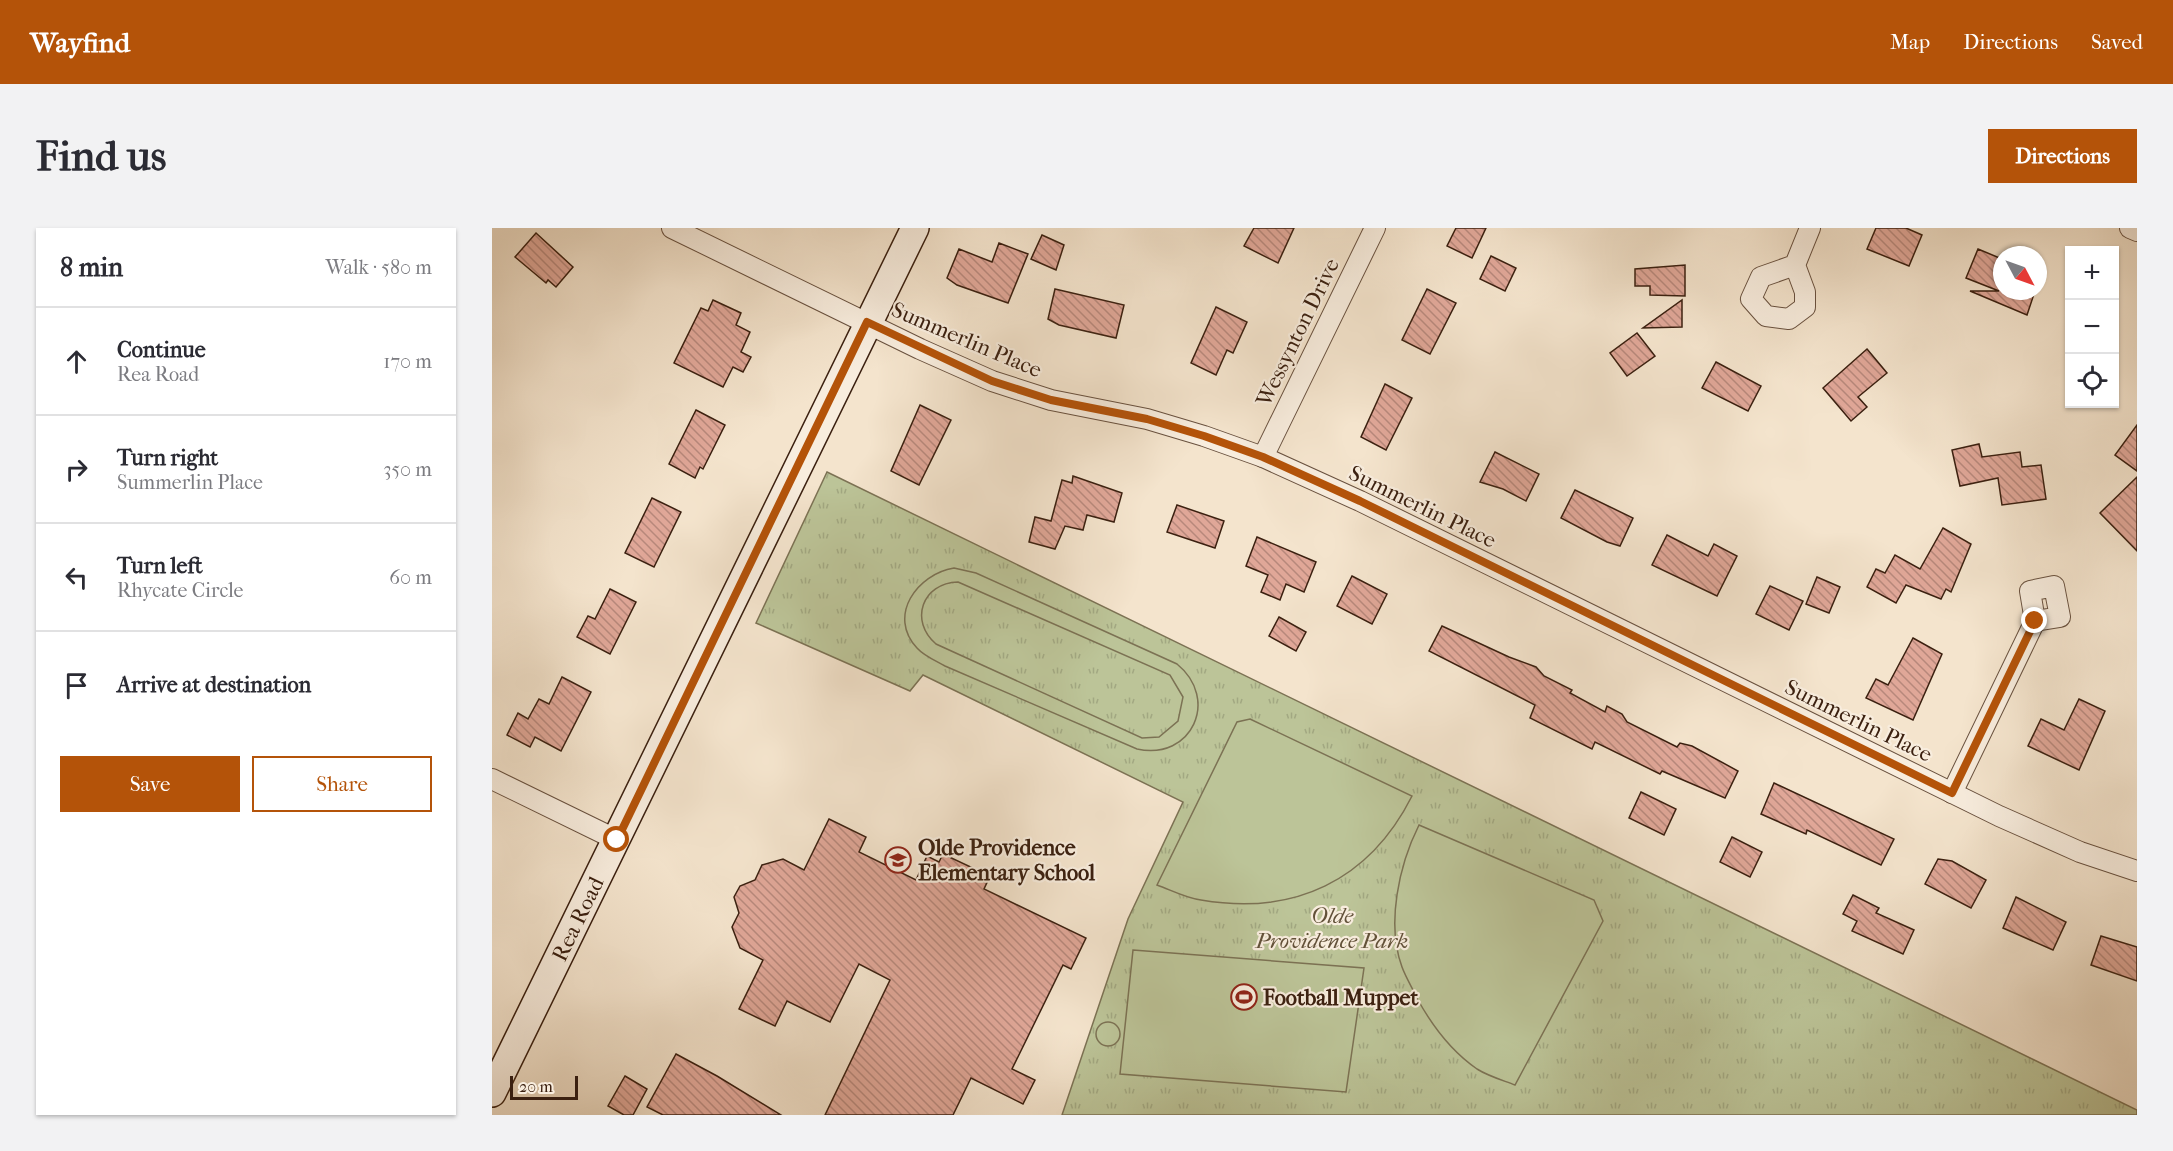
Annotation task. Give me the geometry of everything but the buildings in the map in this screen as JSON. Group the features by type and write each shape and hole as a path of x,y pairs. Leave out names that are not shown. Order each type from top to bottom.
{"main road":[{"name":"Rea Road","path":"492,1094 867,322 915,228"}],"street":[{"name":"Summerlin Place","path":"672,228 992,381 1051,400 1147,419 1263,457 1371,506 1952,793 2080,852 2137,871"},
{"name":"Wessynton Drive","path":"1263,457 1375,228"},
{"path":"1795,265 1810,228"},
{"path":"2130,228 2137,231"},
{"path":"1952,793 2035,621"},
{"path":"492,779 617,840"}],"green space":[{"name":"Olde Providence Park","path":"827,472 2137,1110 2137,1115 1062,1115 1128,919 1183,802 923,675 910,691 756,623"},
{"path":"954,568 976,573 1177,664 1190,678 1197,694 1198,709 1194,724 1185,737 1172,746 1156,750 1137,749 930,658 917,648 908,636 905,623 906,610 910,598 918,588 941,572","holes":["958,582 1170,675 1183,697 1178,721 1159,737 1142,738 936,644 923,625 923,605 936,589"]},
{"path":"1250,719 1412,796 1394,826 1374,850 1351,870 1325,886 1297,897 1235,904 1195,899 1157,885 1237,722"},
{"path":"1419,825 1594,900 1603,921 1515,1085 1477,1069 1451,1046 1436,1029 1424,1010 1402,967 1395,932 1397,895 1406,858"},
{"name":"Football Muppet","path":"1133,950 1364,968 1346,1092 1120,1074"},
{"path":"1108,1022 1116,1026 1120,1034 1116,1042 1108,1046 1100,1042 1096,1034 1100,1026"}],"place":[{"name":"Olde Providence Elementary School","path":"898,860"},
{"name":"Football Muppet","path":"1244,997"}],"route":[{"path":"617,840 711,640 867,322 992,381 1051,400 1147,419 1263,457 1360,501 1952,793 2026,645 2035,621"}]}
